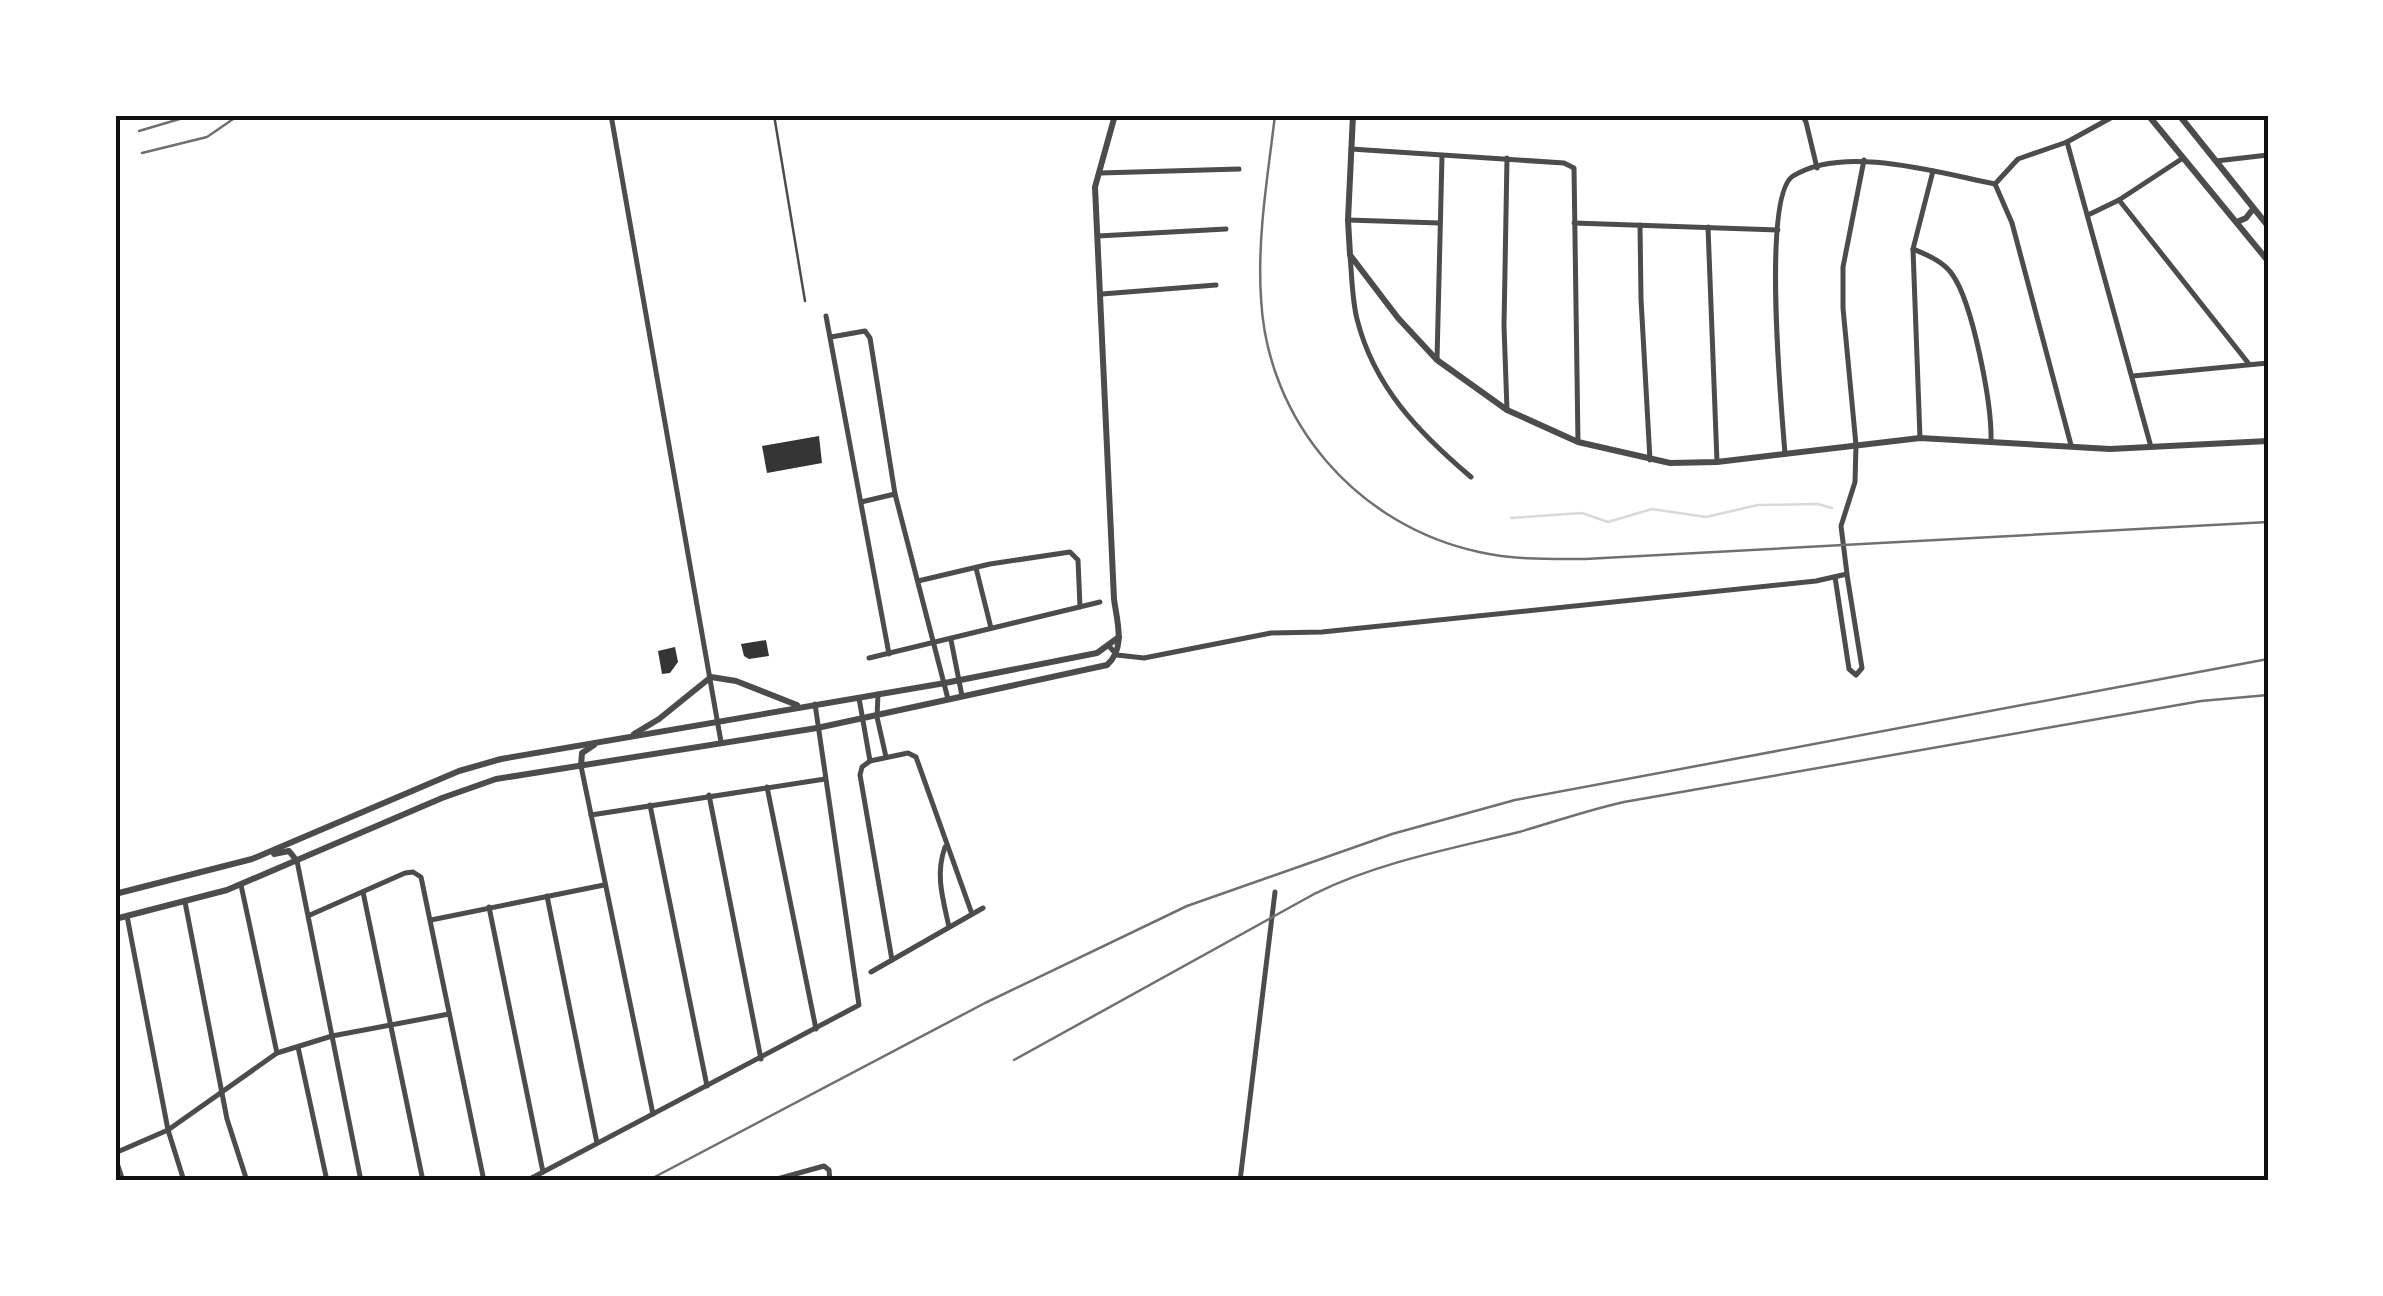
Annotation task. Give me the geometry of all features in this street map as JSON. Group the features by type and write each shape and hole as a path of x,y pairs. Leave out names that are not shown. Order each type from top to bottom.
{"street":[{"path":"611,115 721,744"},
{"path":"115,919 241,884 477,785 520,774 863,720 1102,667 1117,655 1097,172 1115,115"},
{"path":"1354,115 1348,220 1356,316 1376,365 1411,423 1471,477"},
{"path":"1802,115 1817,168"},
{"path":"1995,184 2018,159 2066,142 2116,115"},
{"path":"2148,115 2268,261"},
{"path":"2179,115 2268,226"},
{"path":"2066,142 2150,447"},
{"path":"1351,149 1572,165 1576,172 1578,442"},
{"path":"1437,360 1442,156"},
{"path":"2216,161 2268,156"},
{"path":"1507,410 1504,326 1508,158"},
{"path":"2088,215 2119,200 2183,158"},
{"path":"1834,578 1849,669 1856,675 1862,668 1841,526 1854,490 1856,446 1843,267 1864,160"},
{"path":"1785,454 1775,300 1778,230 1787,182 1795,174 1864,160 1995,184"},
{"path":"1097,172 1239,169"},
{"path":"1920,438 1913,248 1932,172"},
{"path":"1995,184 2012,223 2071,445"},
{"path":"2119,200 2249,364"},
{"path":"2237,222 2254,209"},
{"path":"1348,220 1439,223"},
{"path":"1574,222 1778,230"},
{"path":"1640,225 1650,460"},
{"path":"1708,227 1717,462"},
{"path":"1098,236 1226,229"},
{"path":"1913,248 1946,268 1960,289 1988,394 1991,441"},
{"path":"1350,255 1398,318 1437,360 1507,410 1578,442 1650,460 1717,462 1920,438 2150,447 2268,441"},
{"path":"1102,294 1216,285"},
{"path":"826,316 889,654"},
{"path":"831,337 863,332 870,338 896,494 936,644 944,700"},
{"path":"2133,376 2268,363"},
{"path":"861,502 896,494"},
{"path":"918,581 975,567 1072,553 1078,560 1080,607"},
{"path":"975,567 991,628"},
{"path":"1108,645 1117,655 1144,658 1271,633 1340,630 1846,574"},
{"path":"1838,597 1851,594"},
{"path":"869,658 1100,602"},
{"path":"1844,631 1856,629"},
{"path":"252,859 500,758 941,684 1097,653 1119,637"},
{"path":"950,640 965,695"},
{"path":"711,676 799,706"},
{"path":"628,737 659,719 711,676"},
{"path":"878,694 877,717 886,757"},
{"path":"858,698 870,761"},
{"path":"526,1181 852,1011 859,1000 816,703"},
{"path":"609,740 584,752 581,766 653,1114"},
{"path":"892,960 860,775 862,767 870,761 908,753 916,757 972,914"},
{"path":"591,815 708,794 826,779"},
{"path":"767,787 816,1029"},
{"path":"708,794 761,1060"},
{"path":"650,805 707,1087"},
{"path":"945,846 939,871 949,927"},
{"path":"115,894 288,851 297,861 361,1181"},
{"path":"310,915 409,872 418,874 423,882 484,1181"},
{"path":"241,884 277,1053"},
{"path":"431,920 604,885"},
{"path":"363,892 423,1181"},
{"path":"1240,1181 1275,892"},
{"path":"547,896 598,1145"},
{"path":"185,902 221,1092 247,1181"},
{"path":"489,908 543,1172"},
{"path":"871,972 983,908"},
{"path":"127,916 168,1130 184,1181"},
{"path":"123,1181 115,1155 168,1130 277,1053 332,1036 450,1014"},
{"path":"298,1046 328,1181"},
{"path":"770,1181 824,1166 829,1170 830,1181"}],"lane":[{"path":"774,115 805,301"}],"building":[{"path":"819,436 822,463 767,473 762,446"},
{"path":"766,640 769,656 744,656 741,644"},
{"path":"675,647 678,662 670,673 662,674 658,651"}],"waterway":[{"path":"1511,518 1582,513 1608,522 1652,509 1706,517 1758,505 1818,504 1832,508"}],"railway":[{"path":"139,131 193,115"},
{"path":"142,153 207,137 239,115"},
{"path":"1275,115 1260,275 1267,343 1281,386 1301,426 1327,462 1358,493 1395,519 1435,539 1505,556 1585,559 2268,522"},
{"path":"647,1181 985,1003 1187,906 1392,834 1515,800 2268,659"},
{"path":"1014,1060 1316,893 1390,865 1624,802 2201,701 2268,695"}]}
